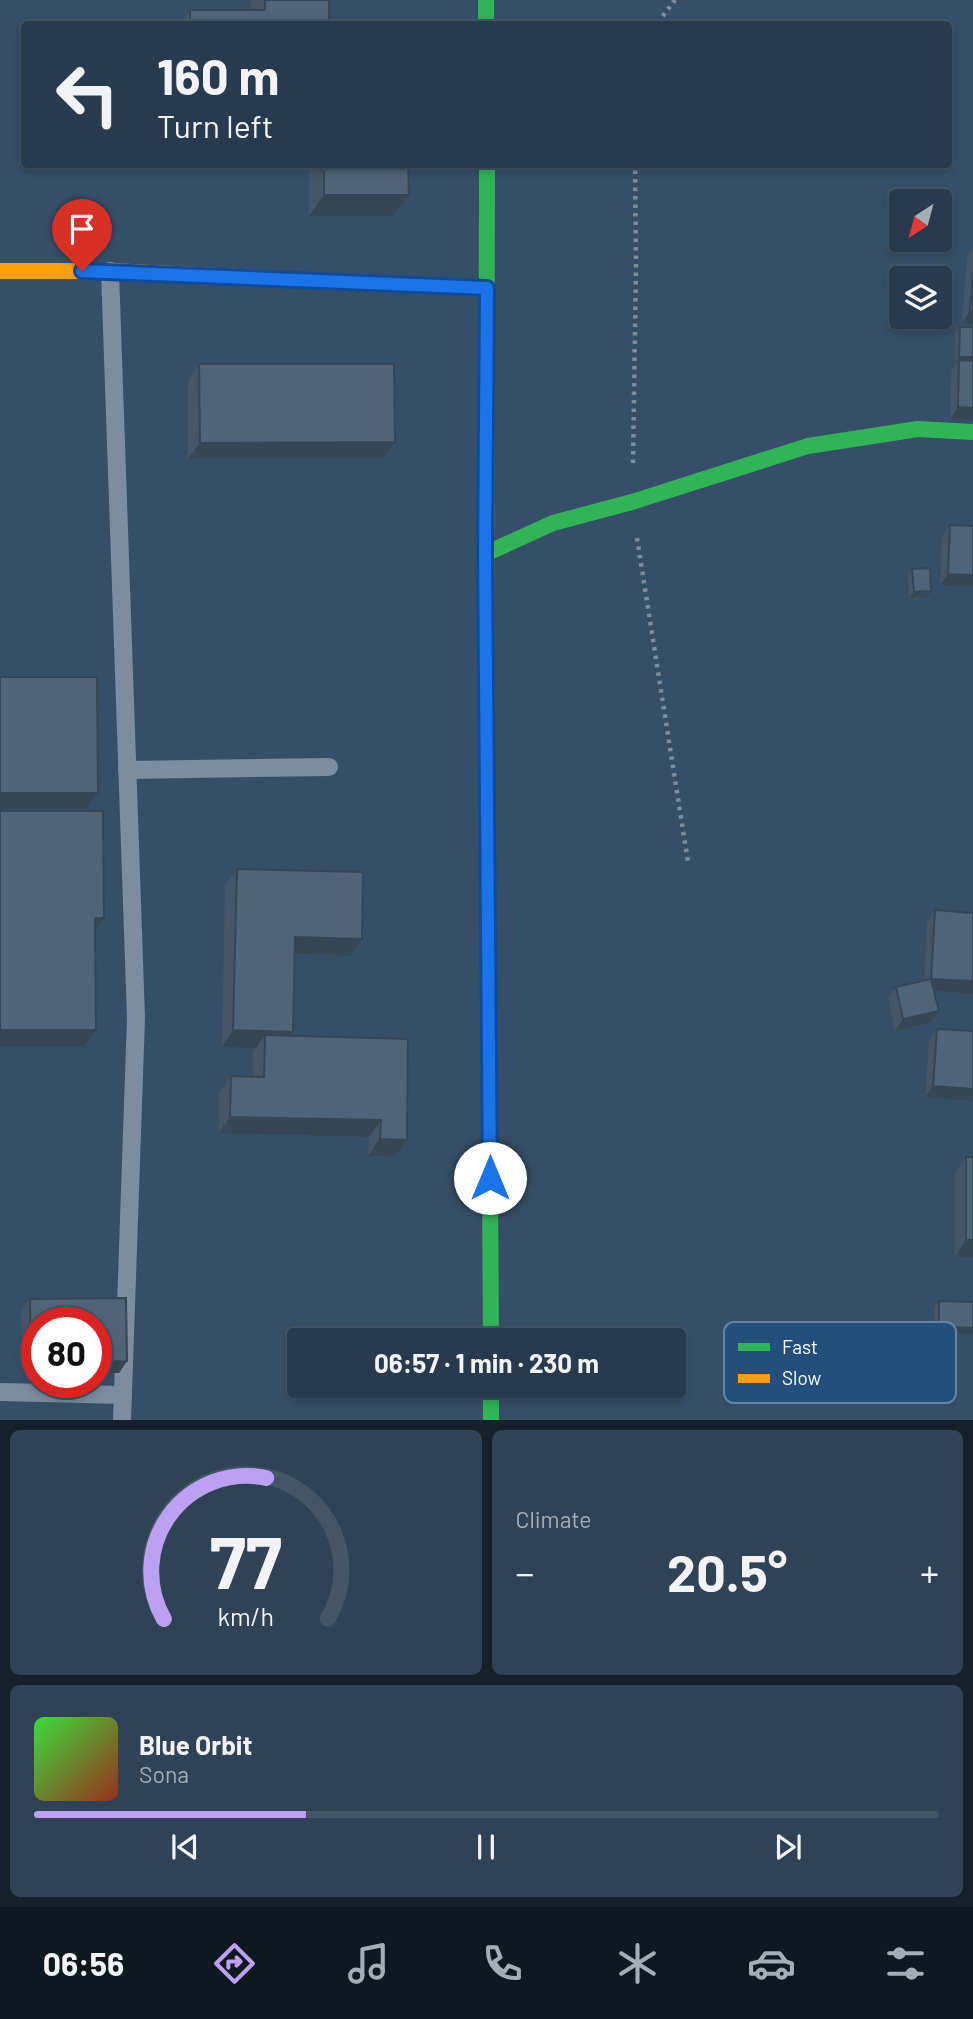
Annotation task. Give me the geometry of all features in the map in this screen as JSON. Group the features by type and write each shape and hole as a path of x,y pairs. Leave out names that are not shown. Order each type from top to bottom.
{"main road":[{"path":"486,0 486,21"},
{"path":"487,168 485,554 491,1328"},
{"path":"0,271 110,271 487,288"},
{"path":"485,554 553,523 644,499 808,446 918,429 973,432"},
{"path":"491,1398 491,1420"}],"lane":[{"path":"110,271 136,1018 121,1420"},
{"path":"127,769 329,766"},
{"path":"0,1392 122,1395"}],"path":[{"path":"661,21 675,0"}],"building":[{"path":"265,0 329,0 329,21 190,21 190,10 265,10"},
{"path":"324,168 408,168 409,195 324,195"},
{"path":"973,272 973,311 970,311"},
{"path":"960,327 973,327 973,357 959,357"},
{"path":"959,360 973,361 973,408 958,407"},
{"path":"199,364 394,364 395,442 200,443"},
{"path":"950,525 973,526 973,575 948,574"},
{"path":"930,568 931,591 914,592 912,569"},
{"path":"0,677 97,677 98,793 0,793"},
{"path":"0,811 103,811 104,918 95,918 96,1030 0,1030"},
{"path":"237,869 363,872 362,939 295,937 293,1032 233,1030"},
{"path":"935,910 973,913 973,981 931,979"},
{"path":"931,979 939,1011 903,1019 896,987"},
{"path":"937,1029 973,1031 973,1089 933,1086"},
{"path":"265,1035 408,1039 407,1140 380,1139 381,1120 230,1117 231,1076 264,1077"},
{"path":"966,1157 973,1157 973,1240 966,1240"},
{"path":"126,1298 127,1361 112,1361 112,1307 30,1307 30,1299"},
{"path":"939,1301 973,1302 973,1328 956,1327 956,1322 939,1322"}],"traffic: fast":[{"path":"486,0 486,21"},
{"path":"486,667 487,168"},
{"path":"390,284 487,288"},
{"path":"485,554 553,523 632,502 808,446 918,429 973,432"},
{"path":"489,1036 491,1328"},
{"path":"491,1398 491,1420"}],"traffic: slow":[{"path":"0,271 110,271 390,284"},
{"path":"486,667 489,1036"}],"route":[{"path":"82,271 487,288 485,554 490,1178"}]}
